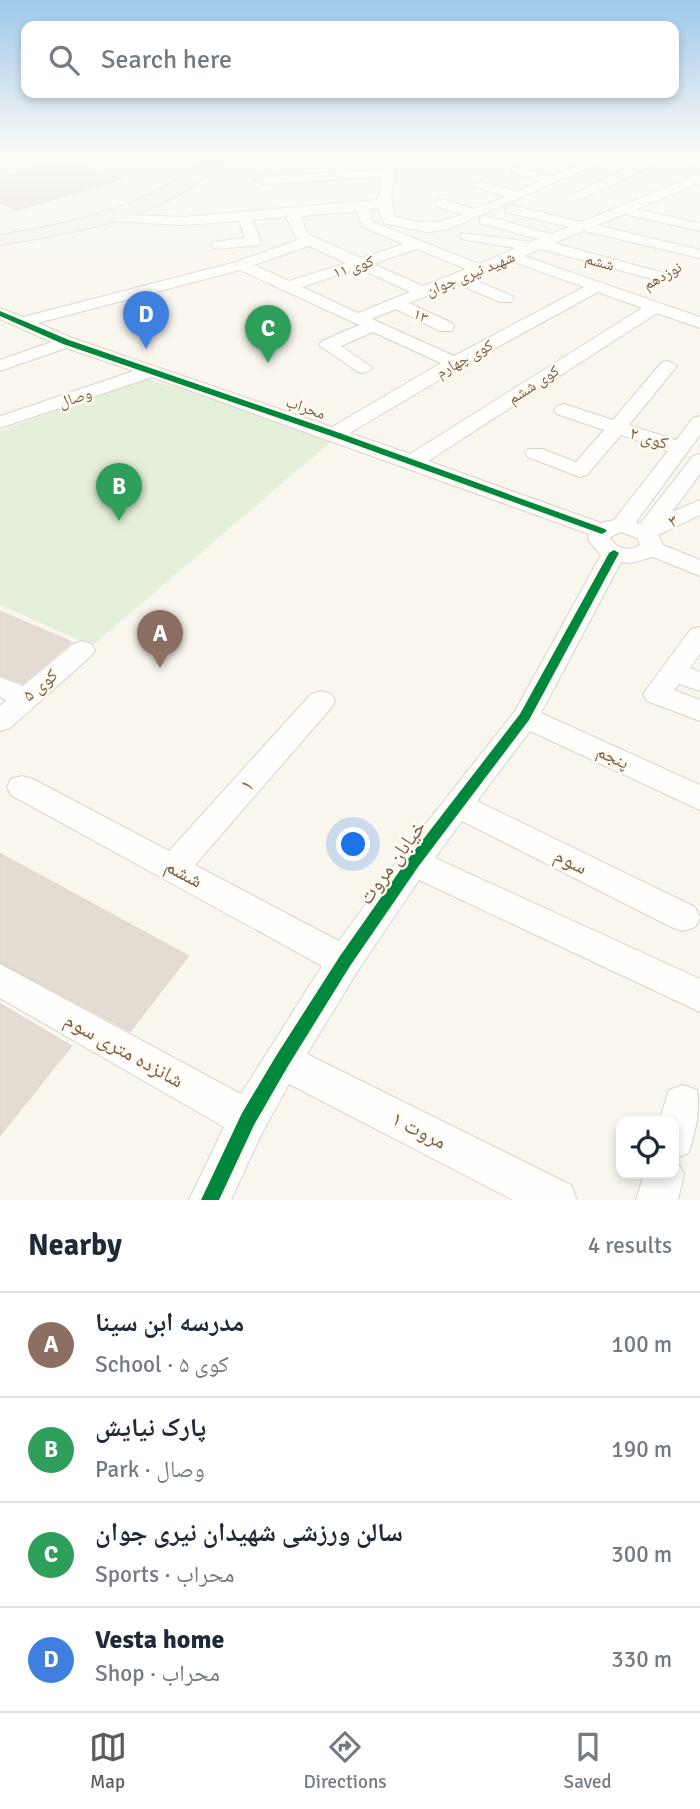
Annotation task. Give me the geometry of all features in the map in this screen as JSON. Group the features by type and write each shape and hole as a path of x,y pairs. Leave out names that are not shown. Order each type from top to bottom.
{"main road":[{"path":"0,232 57,227 103,210"},
{"path":"0,240 109,217 129,210"}],"street":[{"path":"270,210 271,214"},
{"path":"109,217 158,221 212,212 244,217 314,210"},
{"path":"363,210 367,224 479,269"},
{"path":"385,210 389,220 427,228 447,226 496,210"},
{"path":"460,210 542,243"},
{"path":"535,210 581,227 699,254"},
{"path":"574,210 604,218"},
{"path":"623,210 700,227"},
{"name":"شهید نیری جوان","path":"364,368 328,345 396,303 623,210"},
{"path":"291,212 302,237 423,292"},
{"path":"218,245 254,242 244,217"},
{"path":"386,232 407,225"},
{"path":"466,236 542,243"},
{"path":"7,318 241,265 309,240"},
{"name":"ششم","path":"542,243 602,262 669,270"},
{"name":"کوی ۱۱","path":"289,286 416,245"},
{"name":"نوزدهم","path":"623,296 699,254"},
{"path":"510,257 655,307 695,324"},
{"path":"572,278 602,262"},
{"path":"241,265 455,363"},
{"path":"457,278 506,299"},
{"name":"کوی چهارم","path":"334,434 455,363 596,287"},
{"name":"۱۳","path":"396,303 446,327"},
{"name":"کوی ششم","path":"412,462 655,307"},
{"name":"محراب","path":"7,318 66,342 334,434 612,536 648,540"},
{"path":"0,366 66,342"},
{"path":"535,453 580,471 668,366"},
{"name":"وصال","path":"0,422 150,372"},
{"name":"کوی ۲","path":"564,410 681,448"},
{"name":"خیابان مروت","path":"209,1200 248,1119 345,961 413,863 525,717 612,536 700,422"},
{"path":"700,460 648,540 700,569"},
{"name":"۳","path":"648,540 700,507"},
{"path":"700,635 657,694 700,711"},
{"name":"کوی ۵","path":"0,721 12,692 82,650"},
{"path":"673,671 700,682"},
{"name":"۱","path":"173,868 321,701"},
{"name":"پنجم","path":"525,717 700,797"},
{"name":"ششم","path":"22,787 345,961"},
{"name":"سوم","path":"458,805 683,917"},
{"path":"413,863 700,996"},
{"name":"شانزده متری سوم","path":"0,980 248,1119"},
{"name":"مروت ۱","path":"282,1061 556,1200"},
{"path":"657,1200 663,1179"}],"green space":[{"path":"145,378 335,438 92,646 0,605 0,431"}],"building":[{"path":"0,612 71,642 23,683 0,675"},
{"path":"0,854 188,956 130,1031 0,962"},
{"path":"0,1004 71,1046 0,1135"}],"cycle path":[{"path":"0,313 66,342 334,434 602,531"},
{"path":"210,1200 248,1119 282,1061 345,961 413,863 525,717 614,553"}],"place":[{"name":"Vesta home","path":"146,349"},
{"name":"سالن ورزشی شهیدان نیری جوان","path":"268,363"},
{"name":"پارک نیایش","path":"119,521"},
{"name":"مدرسه ابن سینا","path":"160,668"}]}
